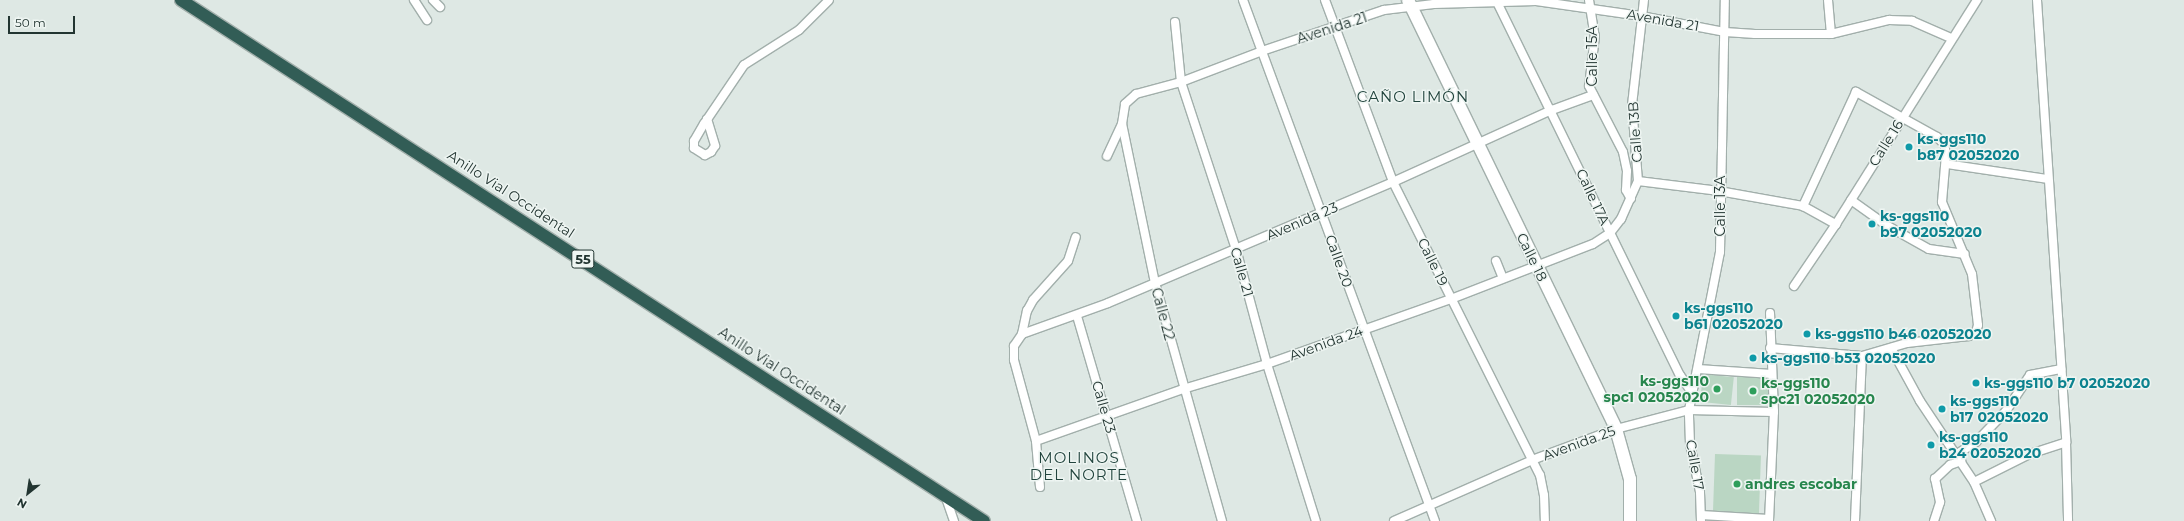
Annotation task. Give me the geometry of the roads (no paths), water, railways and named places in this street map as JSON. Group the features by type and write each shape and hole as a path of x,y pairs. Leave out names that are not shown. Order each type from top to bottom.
{"highway":[{"name":"Anillo Vial Occidental","path":"181,0 984,521"}],"street":[{"path":"414,0 427,20"},
{"path":"433,0 440,7"},
{"path":"707,119 744,65 799,30 829,0"},
{"name":"Calle 20","path":"1243,0 1435,521"},
{"name":"Calle 19","path":"1325,0 1337,27 1393,182 1532,460 1544,495 1545,521"},
{"name":"Avenida 21","path":"1125,104 1136,94 1181,82 1262,51 1409,3 1496,0 1589,4 1641,16 1725,32 1796,36 1831,34 1889,20 1912,21 1951,38"},
{"name":"Calle 17A","path":"1496,0 1552,110 1610,233 1680,375 1692,393"},
{"name":"Calle 13B","path":"1610,233 1631,199 1638,181 1632,104 1644,0"},
{"name":"Calle 13A","path":"1689,410 1720,252 1719,191 1725,0"},
{"path":"1828,0 1831,34"},
{"name":"Calle 16","path":"1794,286 1836,224 1951,38 1977,0"},
{"path":"2037,0 2066,442 2068,521"},
{"name":"Calle 18","path":"1409,3 1616,429 1630,479 1630,521"},
{"name":"Calle 15A","path":"1589,4 1595,36 1589,77 1593,95 1623,152 1627,171 1626,190 1631,199"},
{"name":"Calle 21","path":"1175,22 1181,82 1236,249 1267,364 1316,521"},
{"path":"1770,348 1862,356 1907,343 1969,336 1976,332 1976,294 1965,254 1942,202 1946,164 1944,144 1937,137 1903,116 1856,92 1803,206"},
{"name":"Avenida 23","path":"1022,334 1077,316 1393,182 1478,145 1552,110 1593,95"},
{"name":"Calle 22","path":"1125,104 1122,124 1155,283 1183,389 1222,521"},
{"path":"1107,156 1122,124"},
{"path":"1946,164 2048,179"},
{"path":"1638,181 1719,191 1803,206 1836,224"},
{"path":"1851,200 1886,225 1929,248 1965,254"},
{"name":"Avenida 24","path":"1036,440 1108,417 1183,389 1267,364 1451,299 1593,244 1610,233"},
{"path":"1040,487 1036,440 1014,360 1014,346 1022,334 1027,311 1034,300 1068,260 1076,237"},
{"path":"1496,261 1504,278"},
{"path":"1701,518 1769,520 1774,412 1770,348 1770,314"},
{"name":"Calle 23","path":"1077,316 1108,417 1137,521"},
{"path":"1891,348 1920,401 1974,482 1991,521"},
{"path":"1855,521 1862,356"},
{"path":"1698,369 1772,374"},
{"path":"1934,521 1940,502 1935,479 1976,442 2006,411 2030,375 2061,369"},
{"name":"Avenida 25","path":"1394,521 1532,460 1616,429 1689,410 1774,412"},
{"name":"Calle 17","path":"1689,410 1690,444 1697,475 1701,518"},
{"path":"1974,482 2030,454 2066,442"},
{"path":"944,494 954,521"}],"place":[{"name":"ks-ggs110 b87 02052020","path":"1909,147"},
{"name":"ks-ggs110 b97 02052020","path":"1872,224"},
{"name":"ks-ggs110 b61 02052020","path":"1676,316"},
{"name":"ks-ggs110 b46 02052020","path":"1807,334"},
{"name":"ks-ggs110 b53 02052020","path":"1753,358"},
{"name":"ks-ggs110 b7 02052020","path":"1976,383"},
{"name":"ks-ggs110 spc1 02052020","path":"1717,389"},
{"name":"ks-ggs110 spc21 02052020","path":"1753,391"},
{"name":"ks-ggs110 b17 02052020","path":"1942,409"},
{"name":"ks-ggs110 b24 02052020","path":"1931,445"},
{"name":"andres escobar","path":"1737,484"}],"district":[{"name":"CAÑO LIMÓN","path":"1413,97"},
{"name":"MOLINOS DEL NORTE","path":"1079,466"}]}
